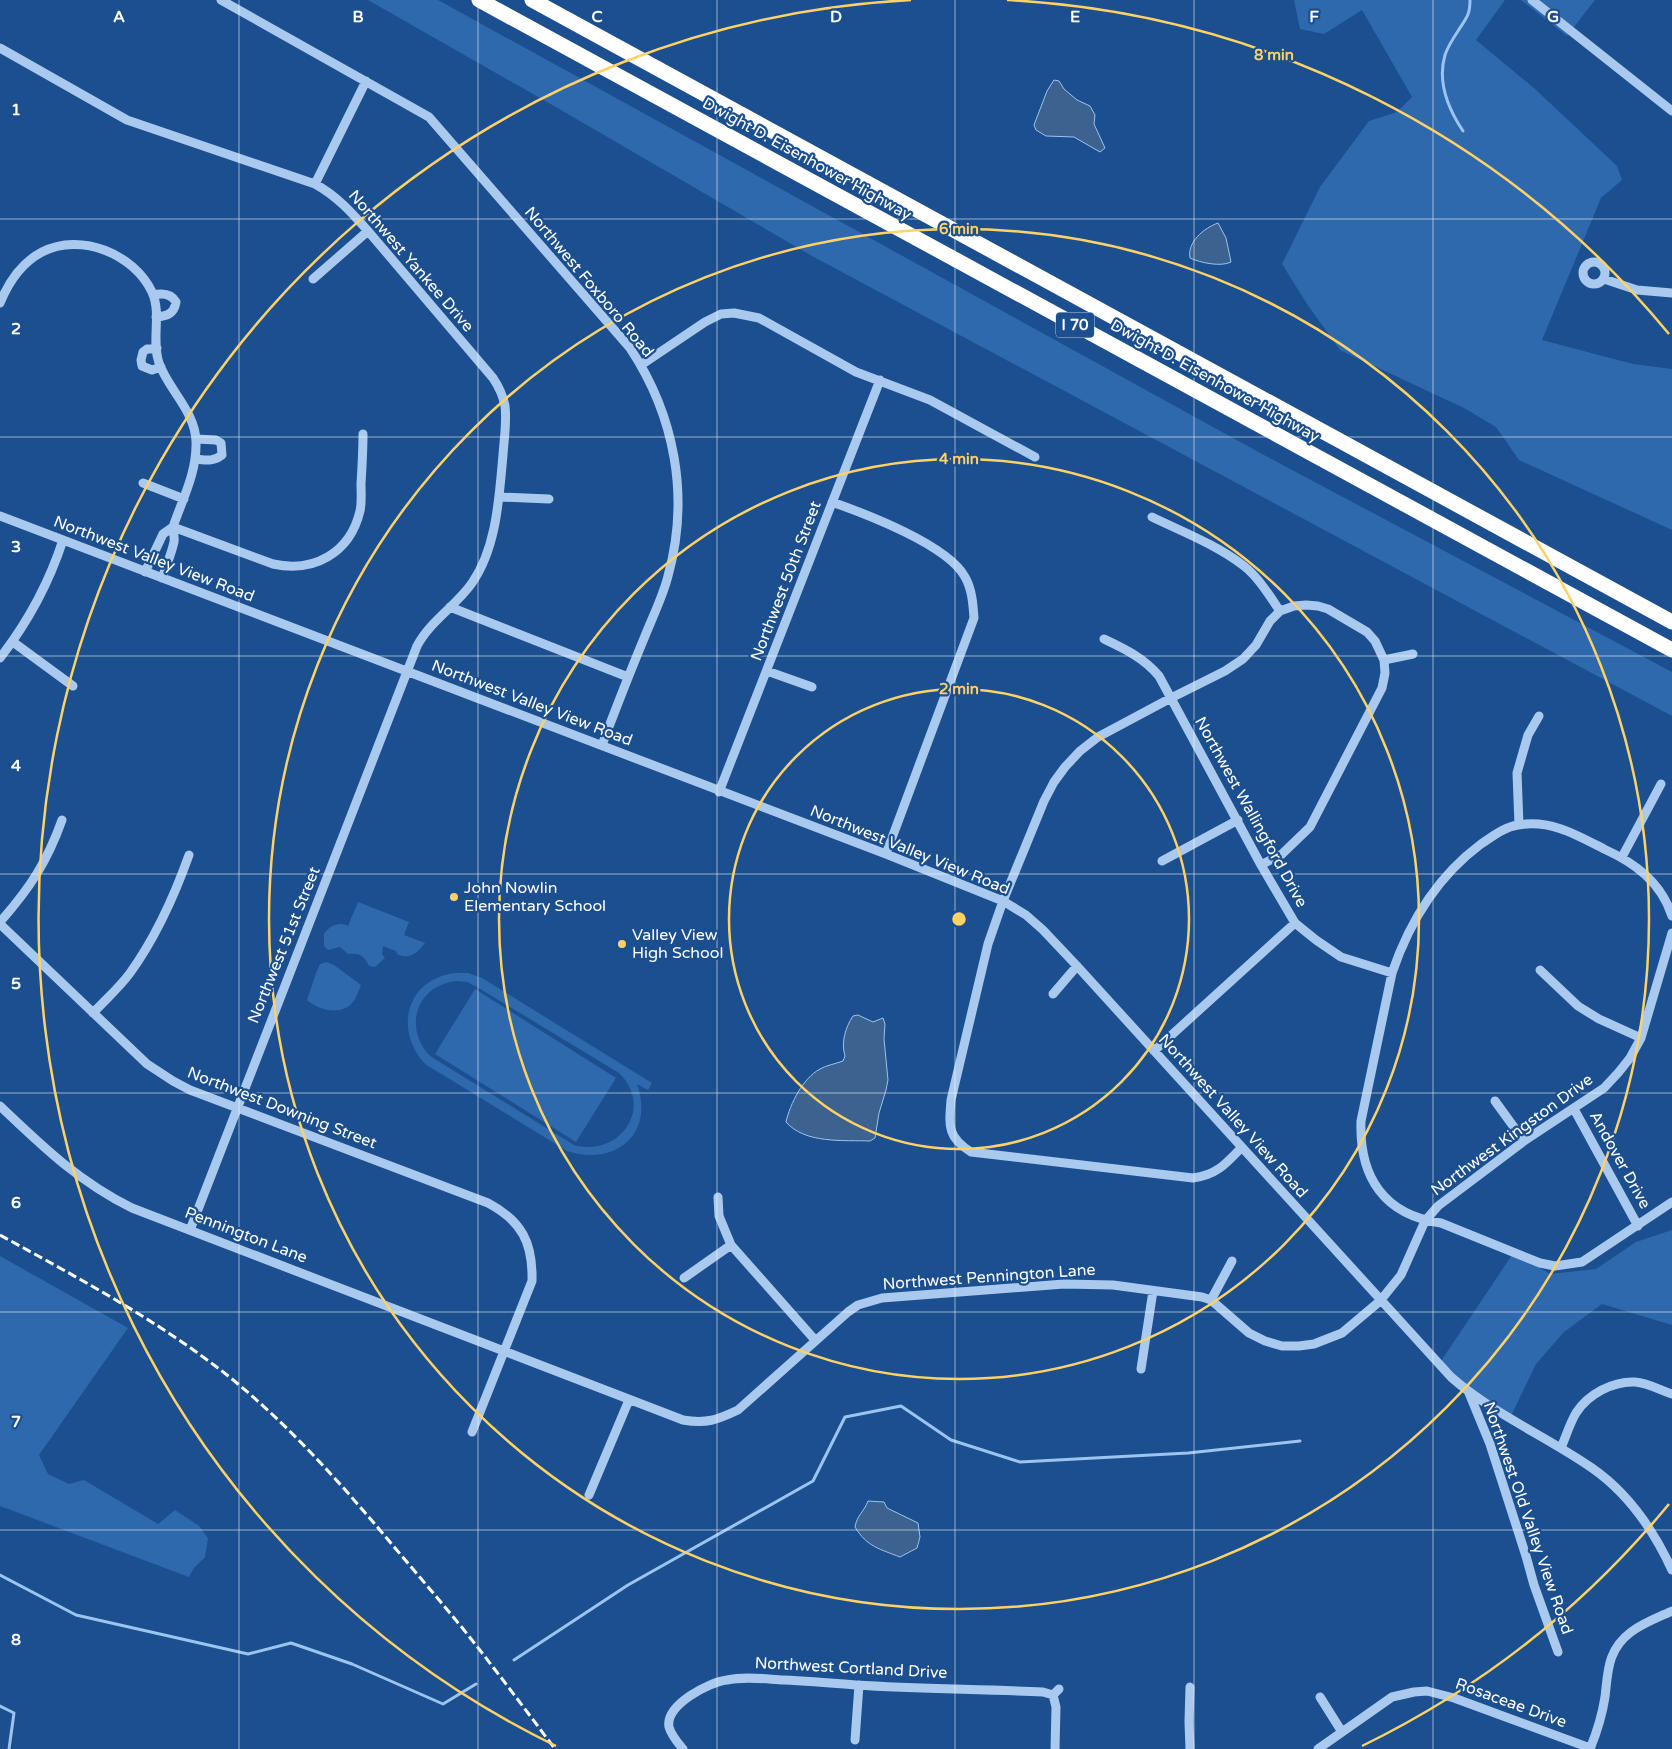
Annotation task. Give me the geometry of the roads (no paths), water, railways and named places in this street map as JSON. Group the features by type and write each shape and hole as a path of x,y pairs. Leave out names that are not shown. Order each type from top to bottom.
{"highway":[{"name":"Dwight D. Eisenhower Highway","path":"479,0 1672,650"},
{"name":"Dwight D. Eisenhower Highway","path":"532,0 1672,622"}],"street":[{"name":"Northwest Foxboro Road","path":"221,0 429,117 630,348 641,365 669,431 677,476 677,535 668,577 602,745"},
{"path":"1532,0 1672,111"},
{"name":"Northwest Yankee Drive","path":"0,48 127,120 315,184 336,198 368,231 493,378 500,389 505,405 506,420 499,497 490,541 480,570 472,584 422,636 407,672"},
{"path":"315,184 366,81"},
{"path":"313,279 368,231"},
{"path":"0,303 10,281 21,267 33,257 44,251 72,245 85,245 113,253 125,260 146,280 153,295 158,362 191,420 196,438 196,459 192,477 173,526 174,540 162,578"},
{"path":"1604,279 1636,290 1672,293"},
{"path":"153,295 160,293 168,295 173,297 176,302 172,312 166,316 156,317"},
{"path":"641,365 705,322 721,314 734,313 759,318 856,372 930,400 1035,457"},
{"path":"157,348 147,349 143,352 142,366 145,369 152,370 161,367"},
{"name":"Northwest 50th Street","path":"719,792 880,380"},
{"path":"173,526 273,564 289,568 318,562 333,553 345,542 356,524 360,509 363,434"},
{"path":"196,438 216,440 221,443 222,448 222,456 216,460 196,459"},
{"path":"143,483 184,499"},
{"path":"499,497 549,499"},
{"path":"832,502 887,522 953,562 965,577 972,598 974,618 886,854"},
{"name":"Northwest Valley View Road","path":"0,516 602,745 719,792 886,854 1003,902 1026,915 1077,966 1451,1377 1469,1393 1594,1469 1620,1492 1641,1517 1662,1548 1672,1570"},
{"path":"1152,517 1224,553 1244,567 1261,583 1280,611"},
{"path":"145,572 163,534 173,526"},
{"path":"0,658 33,611 48,580 63,540"},
{"path":"1241,1148 1218,1170 1207,1176 1193,1178 971,1152 961,1145 952,1133 950,1116 988,944 1044,801 1065,767 1080,751 1098,737 1225,671 1243,659 1256,645 1270,621 1280,611 1306,605 1328,609 1367,632 1375,641 1384,660 1385,673 1382,688 1310,826 1282,854 1261,865"},
{"path":"450,607 628,677"},
{"name":"Northwest Wallingford Drive","path":"1104,638 1138,656 1150,665 1159,676 1261,865 1295,923 1341,957 1392,973"},
{"path":"13,642 73,686"},
{"path":"1384,660 1413,654"},
{"path":"767,671 812,687"},
{"name":"Northwest 51st Street","path":"190,1230 236,1107 407,672"},
{"path":"1519,825 1516,773 1528,735 1539,716"},
{"path":"1622,857 1661,784"},
{"path":"0,923 26,892 36,876 51,848 62,820"},
{"path":"1162,861 1238,820"},
{"path":"1672,916 1661,891 1650,878 1622,857 1567,830 1552,826 1519,825 1497,833 1468,854 1450,871 1419,912 1400,950 1392,973 1361,1121 1360,1141 1364,1161 1372,1180 1388,1200 1402,1211 1425,1221 1441,1223 1540,1263 1555,1266 1582,1262 1672,1202"},
{"path":"93,1013 129,974 137,962 172,901 189,855"},
{"name":"Northwest Downing Street","path":"0,923 147,1064 173,1081 190,1090 488,1203 512,1219 527,1240 531,1259 532,1281 505,1351"},
{"path":"1154,1051 1295,923"},
{"name":"Northwest Kingston Drive","path":"1380,1301 1401,1275 1425,1221 1438,1206 1524,1141 1604,1088 1630,1058 1641,1038 1672,933"},
{"path":"1053,994 1077,966"},
{"path":"1540,970 1578,1006 1599,1019 1641,1038"},
{"path":"1495,1101 1524,1141"},
{"name":"Pennington Lane","path":"0,1106 48,1153 111,1198 132,1208 505,1351"},
{"name":"Andover Drive","path":"1574,1109 1638,1226"},
{"path":"718,1197 719,1216 730,1245 815,1340"},
{"path":"684,1278 730,1245"},
{"path":"1232,1261 1211,1300 1249,1333 1265,1341 1282,1346 1314,1344 1342,1333 1380,1301"},
{"name":"Northwest Pennington Lane","path":"505,1351 682,1420 695,1422 718,1419 738,1410 848,1312 858,1305 882,1298 1064,1284 1094,1284 1202,1297 1211,1300"},
{"path":"1141,1369 1153,1291"},
{"path":"472,1432 505,1351"},
{"path":"1561,1448 1575,1414 1583,1403 1594,1394 1623,1383 1636,1382 1672,1394"},
{"name":"Northwest Old Valley View Road","path":"1469,1393 1490,1444 1534,1585 1558,1652"},
{"path":"589,1495 630,1400"},
{"path":"1590,1749 1602,1716 1606,1672 1612,1655 1630,1632 1672,1611"},
{"name":"Northwest Cortland Drive","path":"683,1749 665,1728 669,1716 679,1704 709,1685 726,1680 766,1679 859,1685 1056,1692 1055,1749"},
{"path":"855,1740 859,1685"},
{"path":"1190,1688 1190,1749"},
{"name":"Rosaceae Drive","path":"1342,1732 1392,1697 1421,1691 1454,1698 1590,1749"},
{"path":"1318,1749 1342,1732 1320,1697"}],"waterway":[{"path":"1463,131 1449,105 1442,75 1445,55 1467,17 1470,0"},
{"path":"514,1660 628,1585 813,1481 845,1417 901,1406 951,1440 1020,1462 1188,1453 1300,1441"},
{"path":"0,1575 76,1615 248,1654 291,1643 352,1664 443,1704 476,1684"},
{"path":"0,1706 14,1713 9,1749"}],"railway":[{"path":"0,1235 119,1302 177,1339 232,1379 276,1418 297,1438 376,1525 476,1645 555,1749"}],"place":[{"name":"John Nowlin Elementary School","path":"454,897"},
{"name":"Valley View High School","path":"622,944"}]}
